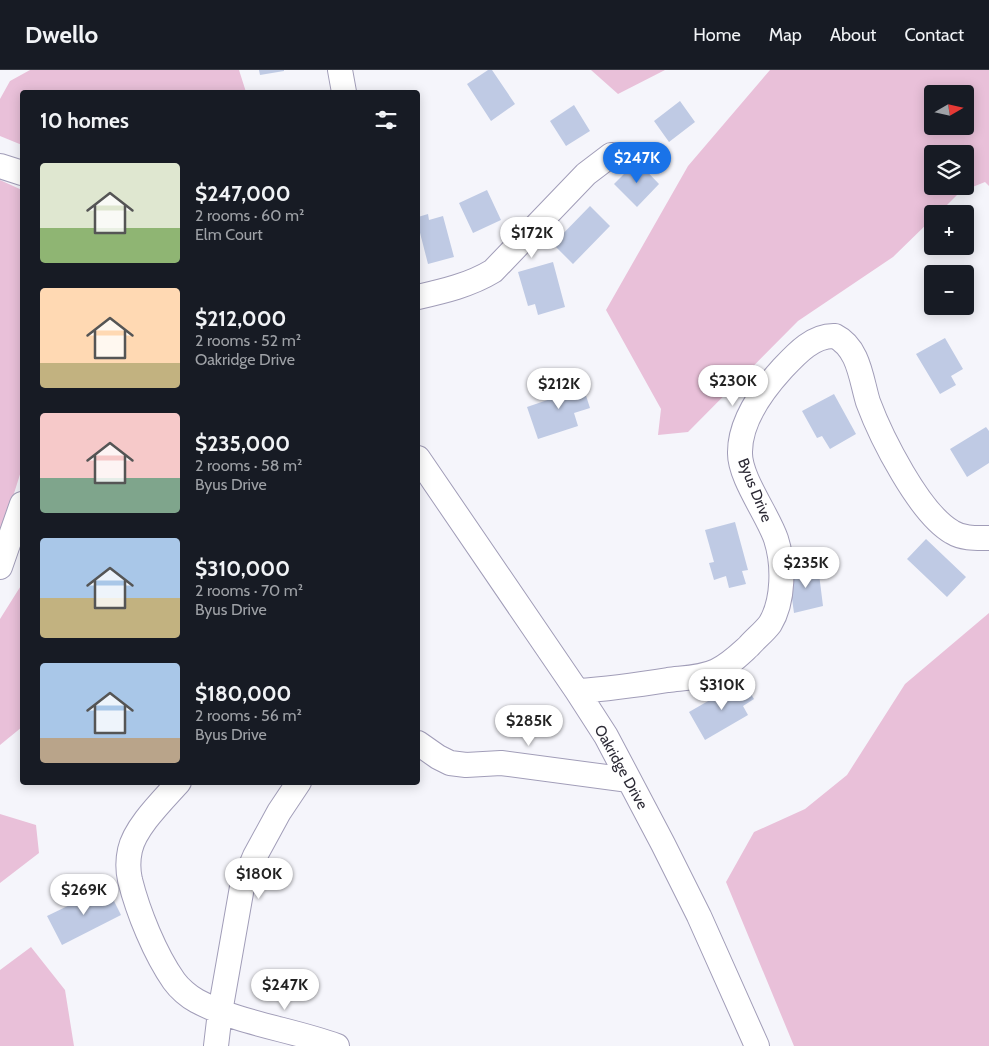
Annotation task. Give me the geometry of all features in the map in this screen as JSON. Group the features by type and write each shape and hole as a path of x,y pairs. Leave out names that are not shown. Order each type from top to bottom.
{"street":[{"path":"340,70 344,90"},
{"path":"420,296 458,287 493,271 586,174 611,155"},
{"path":"0,166 20,172"},
{"name":"Byus Drive","path":"577,691 609,689 715,672 732,662 770,624 777,607 781,588 781,564 776,540 753,492 741,461 742,436 747,420 760,398 782,369 815,340 835,336 840,338 852,352 868,400 888,448 900,470 926,508 940,523 956,535 989,538"},
{"name":"Oakridge Drive","path":"420,461 606,736 699,916 756,1046"},
{"path":"0,567 20,510"},
{"path":"420,744 438,758 450,763 466,765 501,763 629,780"},
{"path":"176,785 139,831 130,849 129,863 130,879 146,924 161,960 170,975 175,983 194,1000 220,1012 338,1046"},
{"path":"216,1046 220,1012 242,887 255,856 279,812 298,785"}],"shaded area":[{"path":"30,70 239,70 245,90 20,90 20,144 0,136 0,99 10,81"},
{"path":"591,70 665,70 618,94"},
{"path":"770,70 989,70 989,186 985,182 974,186 974,145 924,145 924,195 957,195 947,205 924,205 924,227 893,257 798,321 688,432 658,435 661,409 606,310 688,166"},
{"path":"0,180 20,189 20,474 0,538"},
{"path":"20,587 20,729 0,745 0,619"},
{"path":"989,613 989,1046 794,1046 726,882 754,832 805,809 847,775 905,684"},
{"path":"0,814 36,825 39,853 0,883"},
{"path":"31,947 65,990 74,1046 0,1046 0,970"}],"building":[{"path":"259,70 284,70 284,71 260,75"},
{"path":"488,70 492,70 515,104 491,121 467,84"},
{"path":"680,101 695,122 669,142 654,121"},
{"path":"574,105 590,131 566,146 550,121"},
{"path":"637,161 659,184 637,207 614,184"},
{"path":"487,190 501,220 473,233 459,203"},
{"path":"590,206 610,226 573,264 553,244"},
{"path":"428,214 429,220 443,216 454,257 428,264 420,233 420,216"},
{"path":"553,262 565,307 538,315 535,304 528,306 518,272"},
{"path":"945,338 963,369 951,376 956,385 940,394 916,354"},
{"path":"580,377 590,408 574,413 578,426 538,439 527,407 568,393 564,382"},
{"path":"834,394 856,434 830,449 822,436 817,438 802,411"},
{"path":"986,427 989,431 989,463 967,477 950,449"},
{"path":"735,522 748,570 742,571 746,584 729,588 726,576 714,580 709,563 714,562 705,530"},
{"path":"926,539 966,577 947,597 907,559"},
{"path":"818,566 823,606 794,613 788,570"},
{"path":"743,681 754,699 743,706 748,715 705,740 689,712"},
{"path":"107,887 121,915 62,945 47,916"}]}
